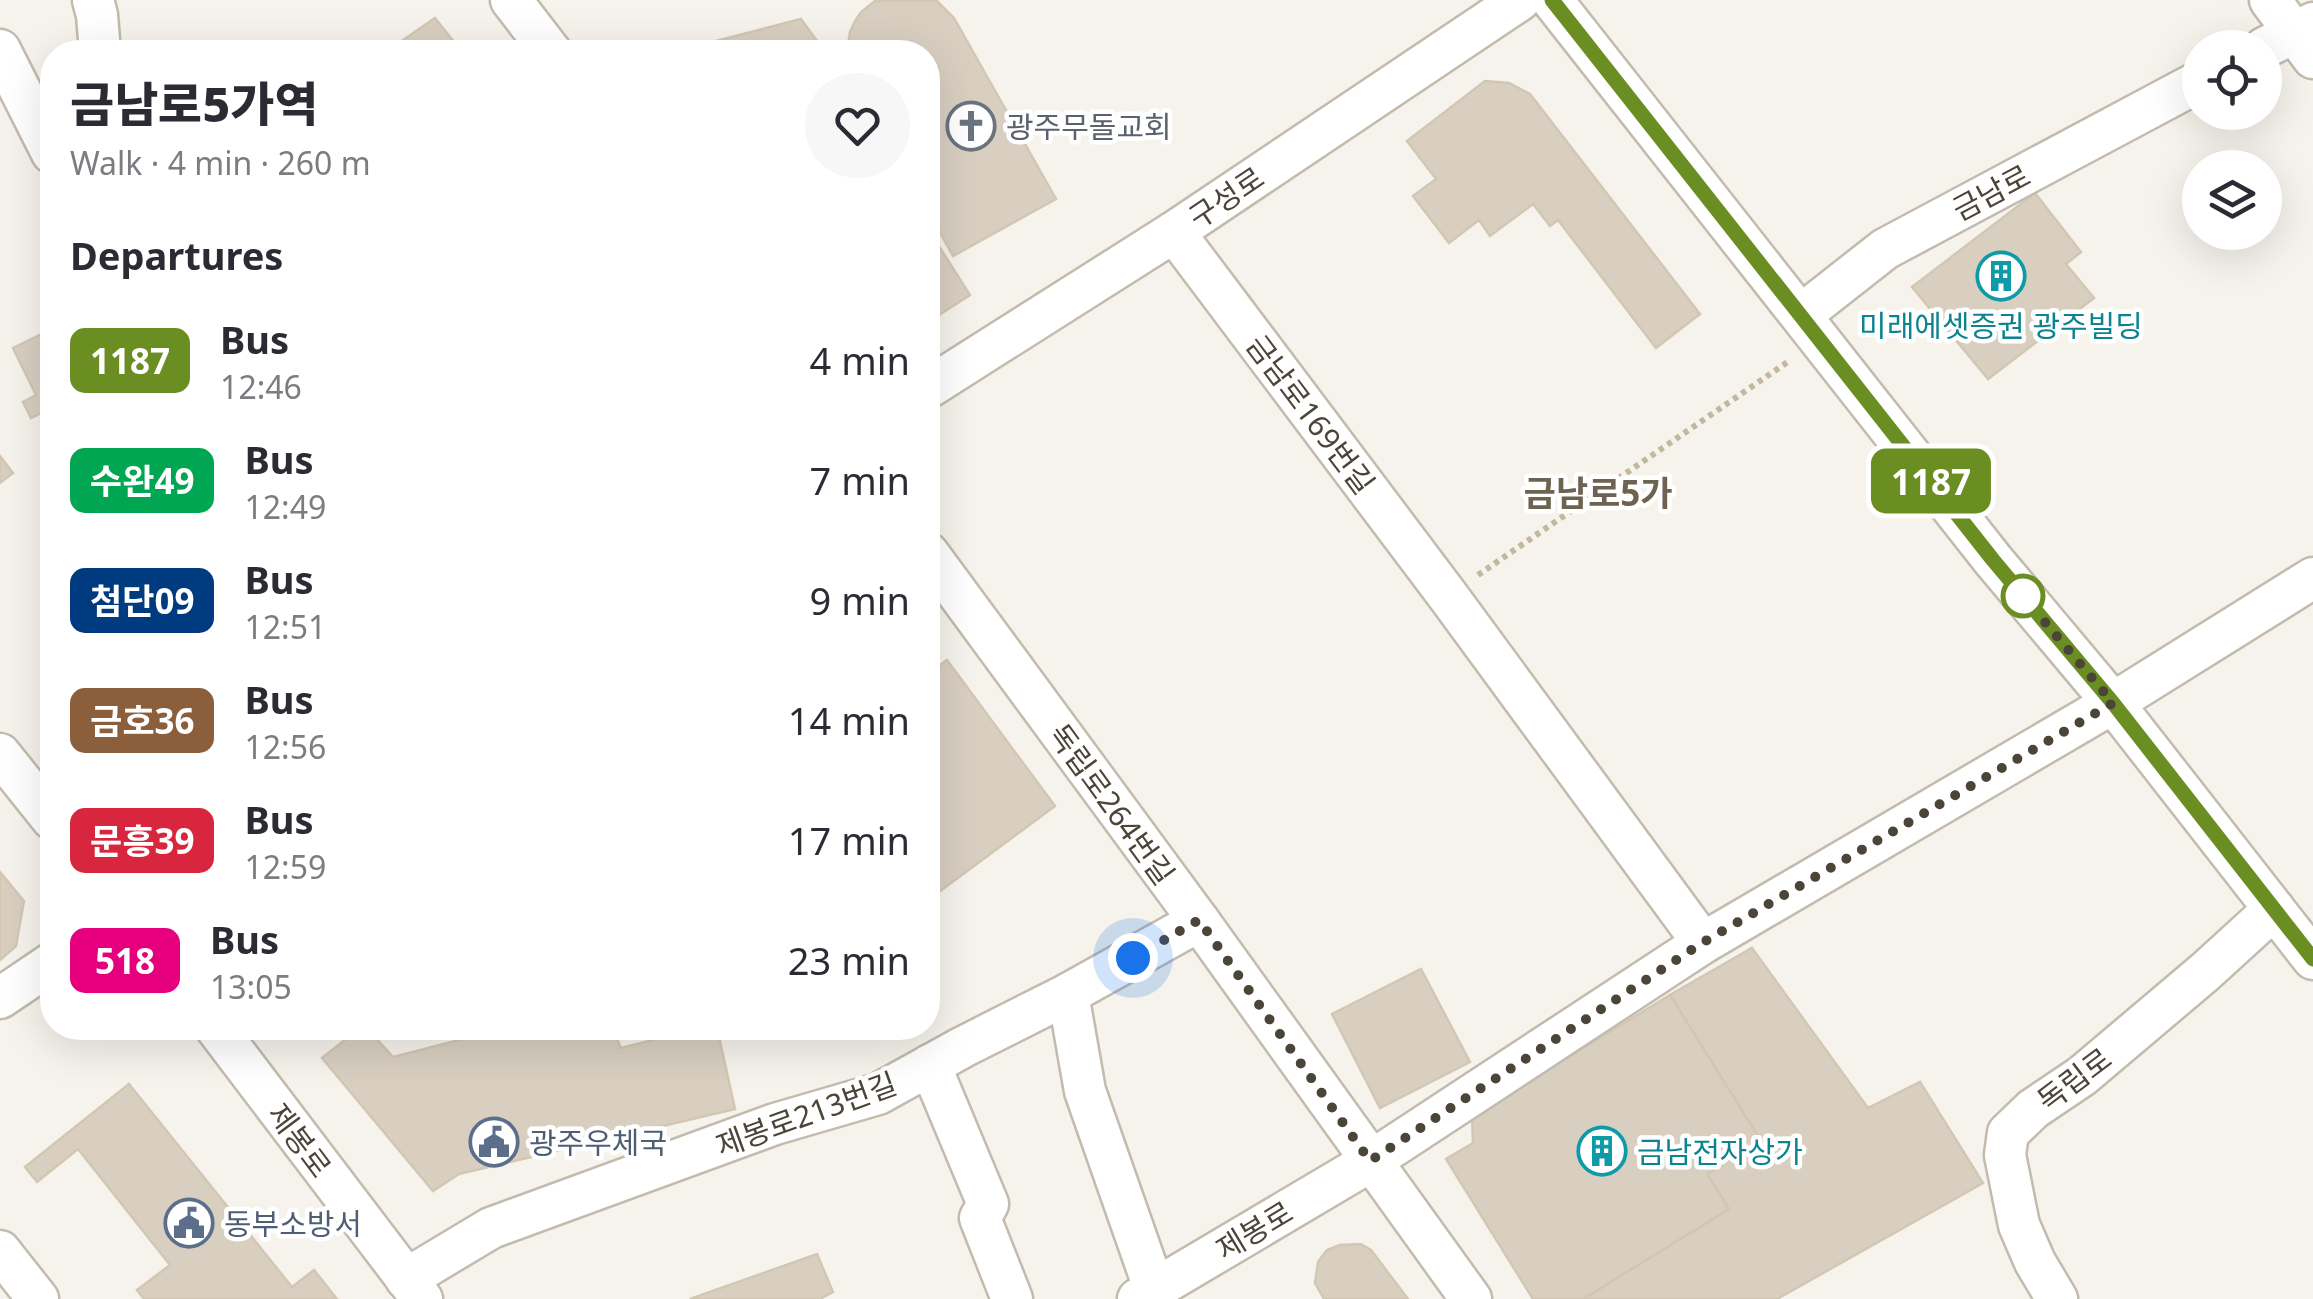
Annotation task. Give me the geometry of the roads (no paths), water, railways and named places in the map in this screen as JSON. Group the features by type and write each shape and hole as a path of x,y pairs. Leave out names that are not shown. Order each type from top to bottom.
{"street":[{"path":"93,0 99,40"},
{"path":"510,0 542,40"},
{"name":"구성로","path":"940,380 1174,232 1520,0"},
{"path":"1552,0 2313,959"},
{"path":"2270,0 2296,40"},
{"path":"0,50 40,129"},
{"name":"금남로","path":"1810,327 1885,248 2182,90"},
{"name":"금남로169번길","path":"1174,232 1702,943"},
{"name":"독립로264번길","path":"940,569 1199,920 1471,1299"},
{"path":"1370,1161 1702,943 2113,703 2313,578"},
{"path":"0,754 40,804"},
{"name":"독립로","path":"2057,1299 2019,1225 2004,1155 2008,1134 2033,1109 2082,1076 2205,972 2274,909"},
{"name":"제봉로213번길","path":"414,1289 491,1228 775,1124 878,1094 1199,920"},
{"path":"0,998 40,972"},
{"path":"1068,994 1084,1091 1146,1294"},
{"name":"제봉로","path":"225,1040 414,1289"},
{"name":"제봉로213번길","path":"930,1065 988,1204 980,1218 1012,1299"},
{"name":"제봉로","path":"1146,1294 1370,1161"},
{"path":"0,1251 38,1299"}],"place":[{"name":"광주무돌교회","path":"971,126"},
{"name":"미래에셋증권 광주빌딩","path":"2001,276"},
{"name":"광주우체국","path":"494,1142"},
{"name":"금남전자상가","path":"1602,1151"},
{"name":"동부소방서","path":"189,1223"}],"district":[{"name":"금남로5가","path":"1598,492"}]}
